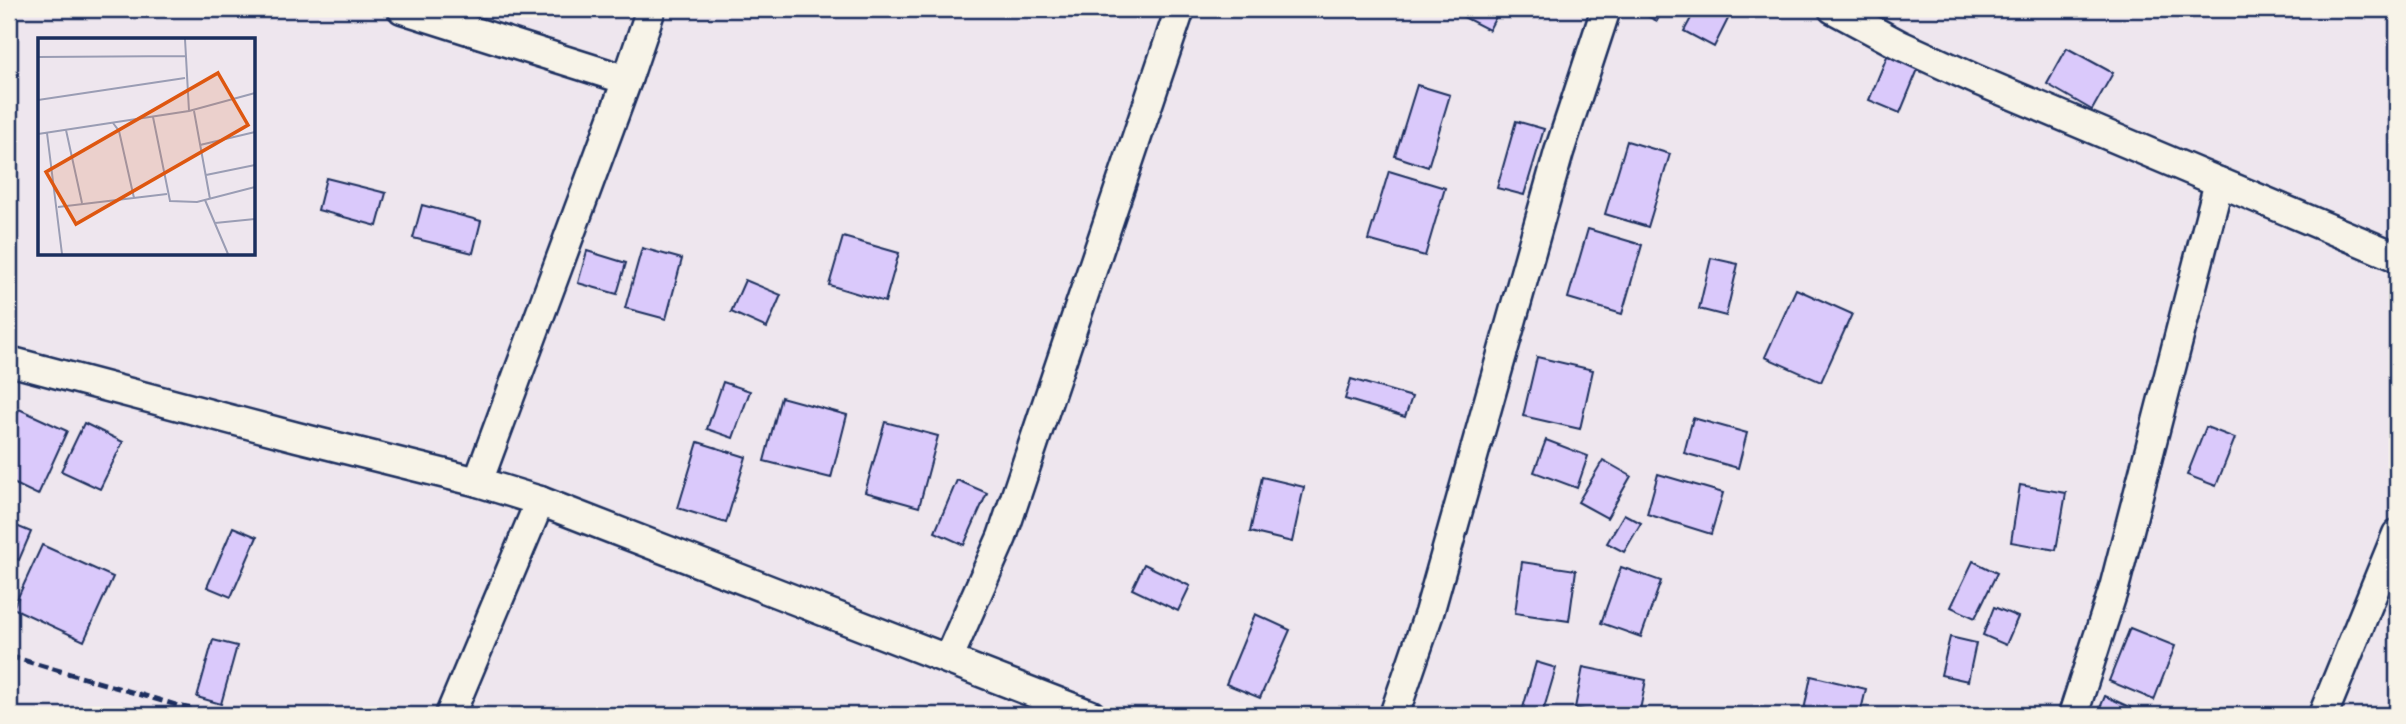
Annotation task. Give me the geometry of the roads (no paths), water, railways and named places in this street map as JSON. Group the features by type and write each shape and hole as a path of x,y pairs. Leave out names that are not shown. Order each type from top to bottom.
{"street":[{"path":"402,9 627,80"},
{"path":"478,482 651,9"},
{"path":"948,659 1002,537 1180,9"},
{"path":"1394,715 1429,613 1559,152 1606,9"},
{"path":"1833,9 1900,45 1977,80 2397,257"},
{"path":"2073,715 2114,588 2219,182"},
{"path":"9,361 478,482 541,501 1091,715"},
{"path":"450,715 541,501"},
{"path":"2323,715 2397,534"}],"railway":[{"path":"9,656 210,715"}]}
